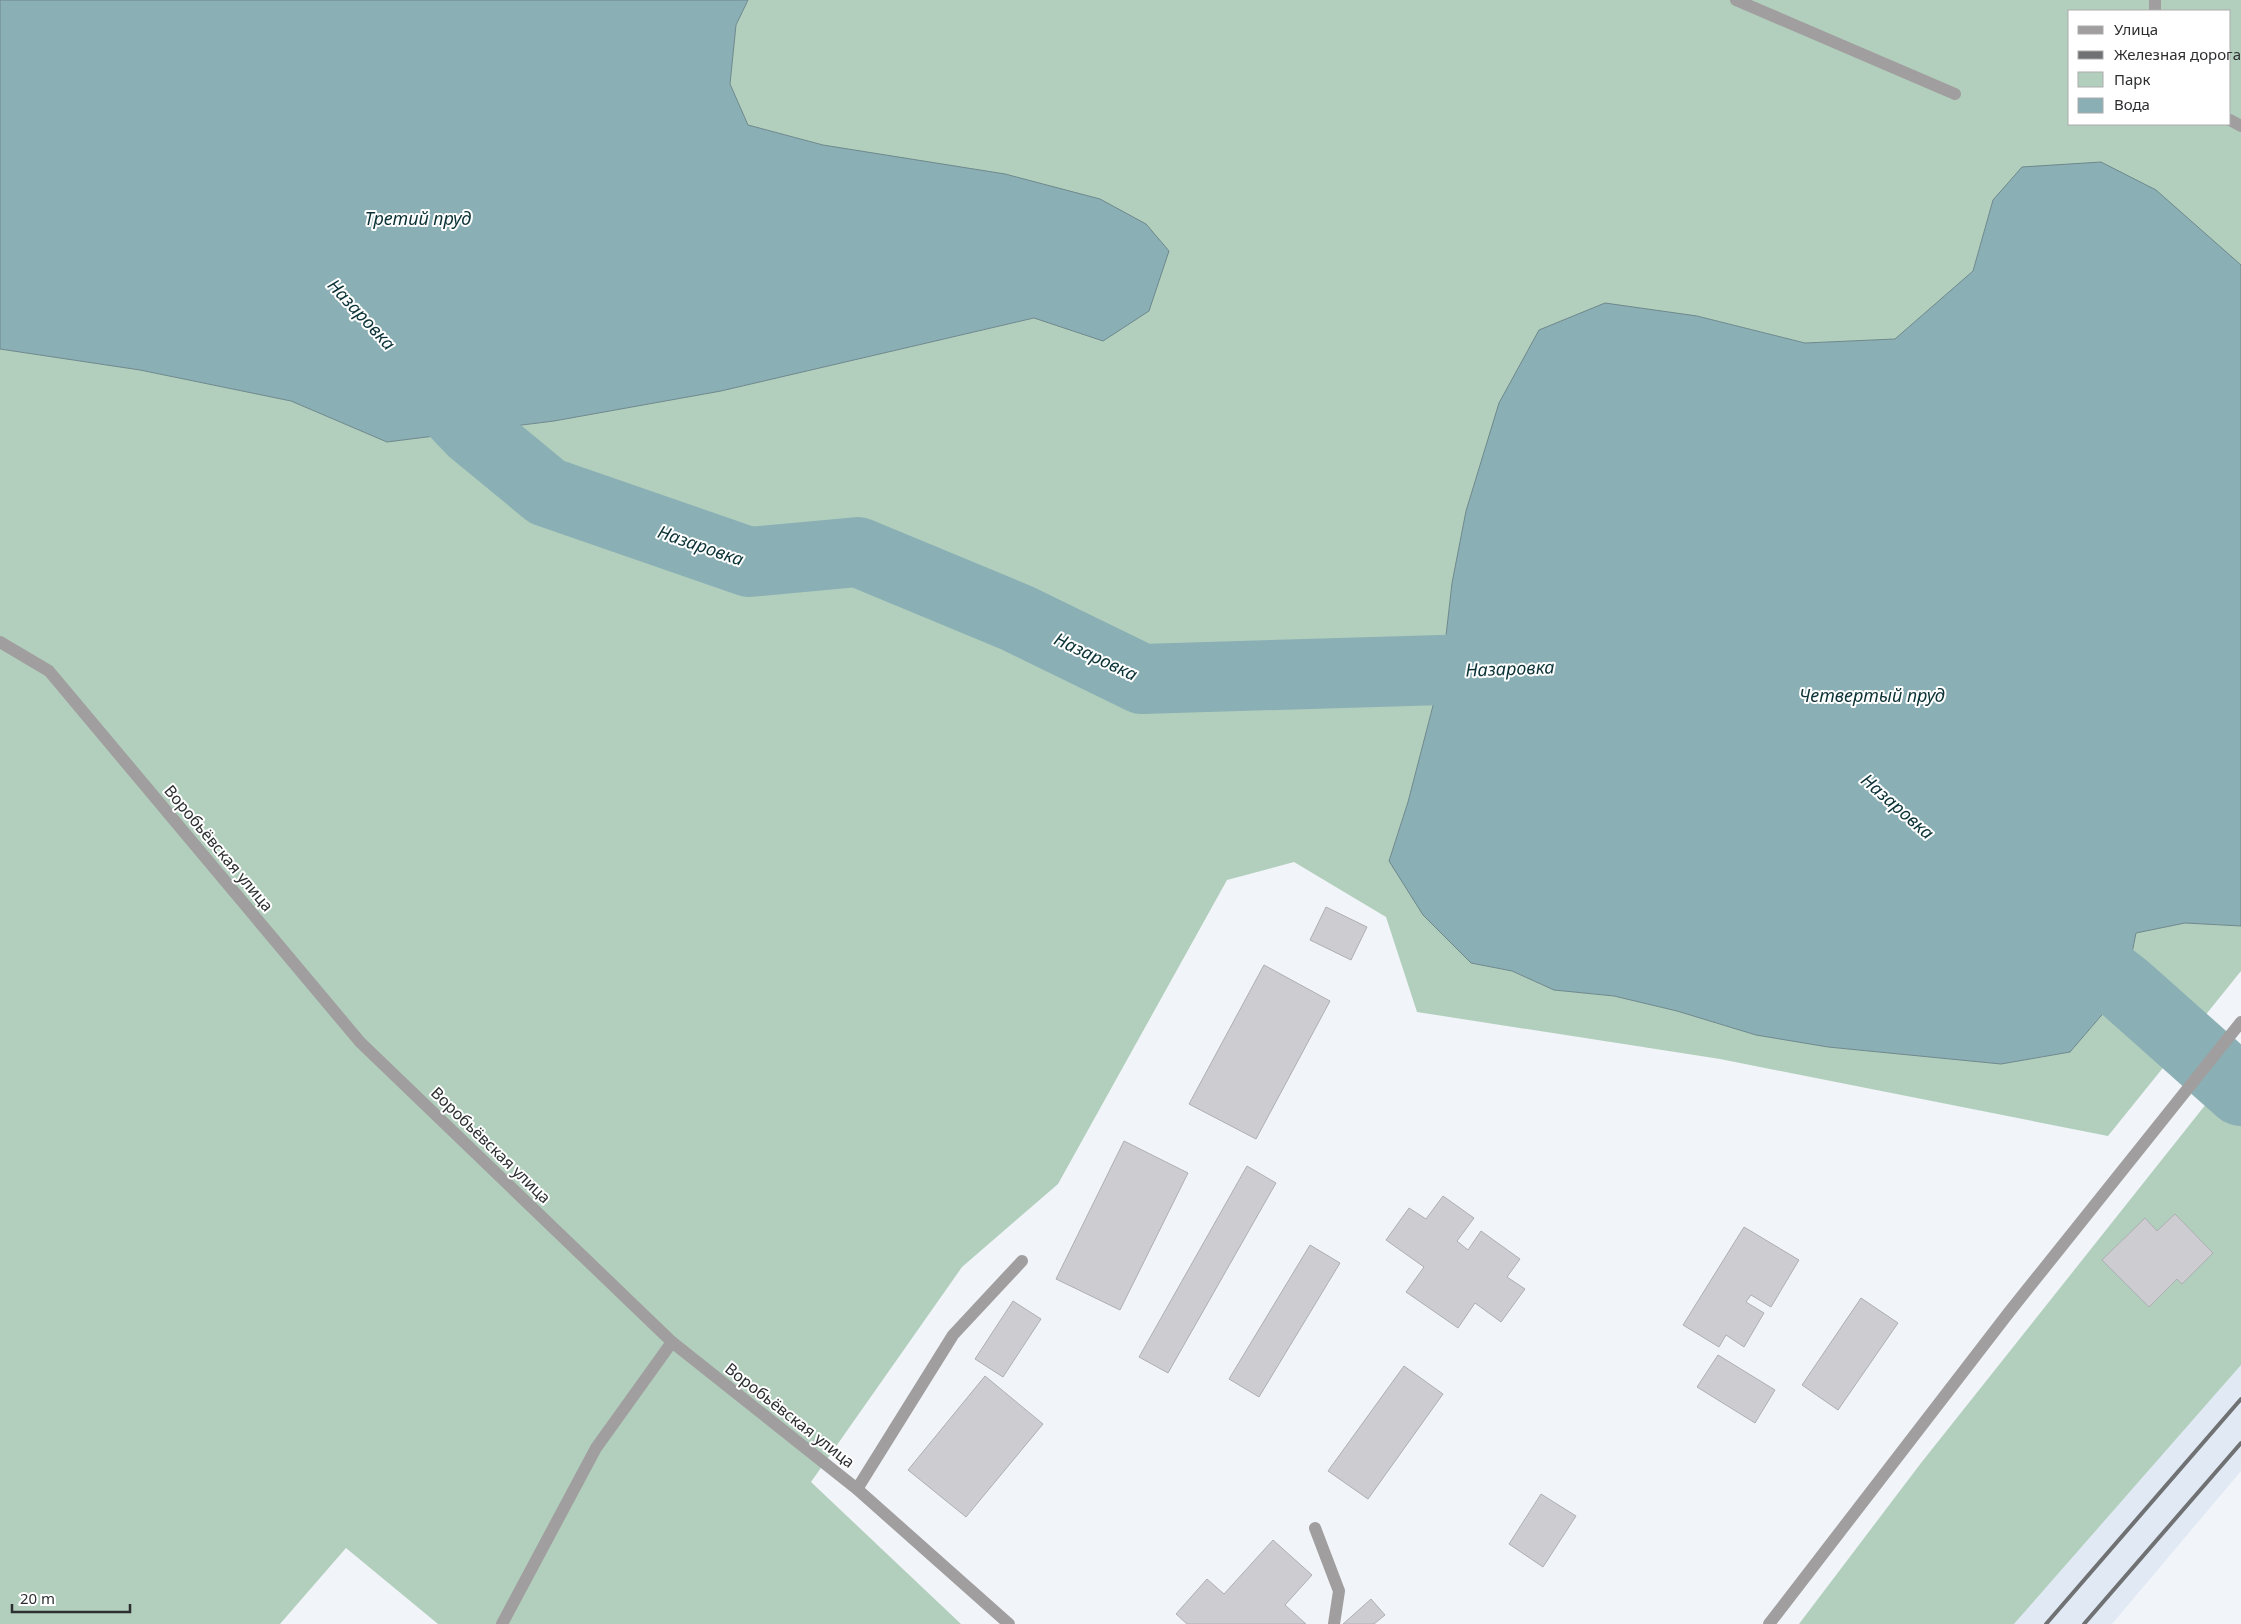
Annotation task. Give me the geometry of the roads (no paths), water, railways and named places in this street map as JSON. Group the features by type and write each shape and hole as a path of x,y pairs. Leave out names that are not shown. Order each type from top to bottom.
{"street":[{"path":"1736,0 1955,94"},
{"name":"Воробьёвская улица","path":"0,642 49,671 360,1042 672,1342 857,1488 1008,1624"},
{"path":"1769,1624 2016,1304 2241,1022"},
{"path":"857,1488 953,1335 1022,1261"},
{"path":"502,1624 596,1448 672,1342"},
{"path":"1315,1528 1339,1590 1334,1624"}],"water":[{"name":"Третий пруд","path":"0,0 748,0 736,25 730,84 748,125 823,145 1005,174 1100,199 1146,224 1169,251 1149,311 1103,341 1034,318 721,391 554,421 387,442 291,401 140,370 0,349"},
{"name":"Четвертый пруд","path":"2101,162 2156,190 2241,265 2241,926 2185,923 2136,933 2125,988 2070,1052 2001,1064 1828,1047 1756,1035 1677,1011 1614,996 1554,990 1512,971 1471,963 1423,915 1389,861 1408,802 1442,671 1452,583 1466,511 1499,403 1539,330 1605,303 1697,316 1805,343 1895,339 1973,271 1993,200 2022,167"}],"waterway":[{"name":"Назаровка","path":"407,362 473,431 547,492 749,562 858,552 1017,618 1142,679 1539,667"},
{"name":"Назаровка","path":"2050,929 2125,988 2241,1091"}],"railway":[{"path":"2046,1624 2241,1399"},
{"path":"2084,1624 2241,1443"}]}
